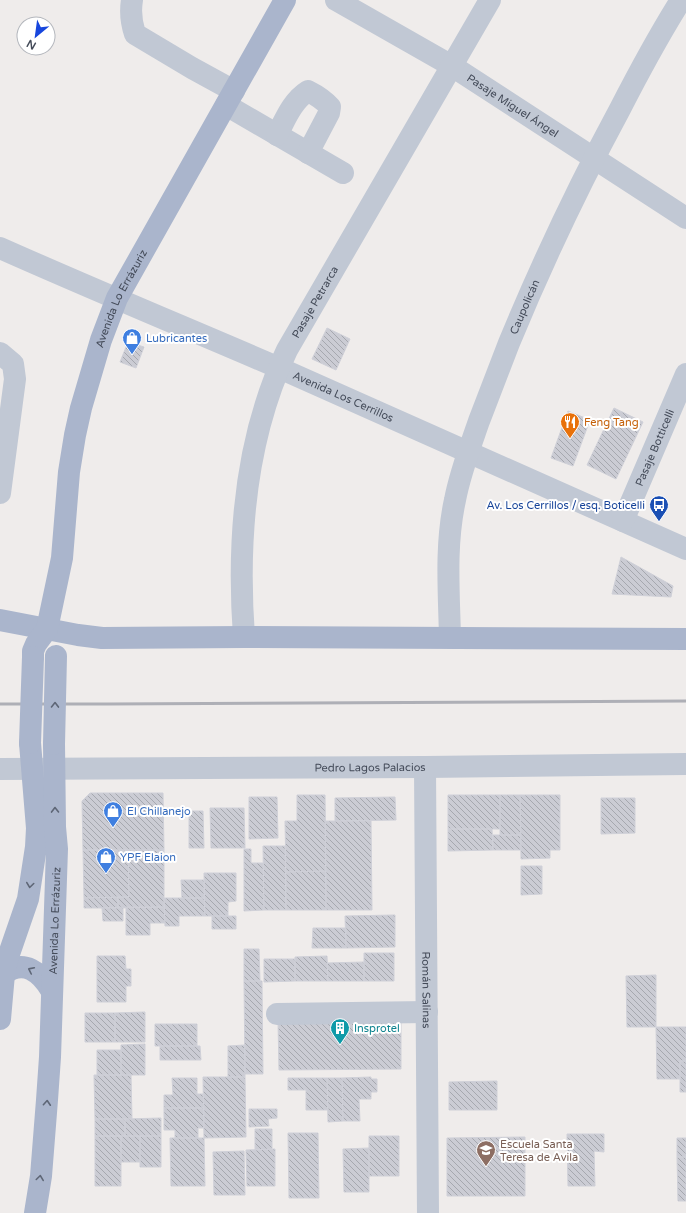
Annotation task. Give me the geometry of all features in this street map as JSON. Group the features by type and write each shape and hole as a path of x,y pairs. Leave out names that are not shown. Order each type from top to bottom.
{"main road":[{"name":"Avenida Lo Errázuriz","path":"0,1019 4,974 8,957 28,899 36,847 37,828 30,743 33,651 36,644 47,630 62,558 69,472 75,435 92,366 117,298 285,0"},
{"path":"0,620 91,638 244,636 686,640"},
{"name":"Avenida Lo Errázuriz","path":"35,1213 41,1176 48,1100 57,849 54,769 56,656 53,640 47,630"},
{"path":"4,974 14,968 30,968 46,981 52,990"}],"street":[{"path":"132,0 130,8 131,21 135,34 192,68 277,135 343,173"},
{"name":"Pasaje Miguel Ángel","path":"336,0 452,66 686,218"},
{"name":"Pasaje Petrarca","path":"244,636 242,601 243,538 250,471 260,422 271,386 293,340 490,0"},
{"name":"Caupolicán","path":"450,638 448,564 449,538 455,500 468,452 497,374 528,298 560,227 594,157 634,81 681,6"},
{"path":"277,135 296,100 308,92 315,95 326,102 330,107 329,113 308,153"},
{"name":"Avenida Los Cerrillos","path":"0,248 279,368 686,549"},
{"path":"0,353 12,364 15,379 0,493"},
{"name":"Pasaje Botticelli","path":"623,521 686,374"},
{"name":"Pedro Lagos Palacios","path":"0,769 686,764"},
{"name":"Román Salinas","path":"425,767 428,1213"},
{"path":"277,1014 427,1012"}],"building":[{"path":"327,328 350,339 336,370 312,359"},
{"name":"Lubricantes","path":"128,342 144,347 136,368 120,362"},
{"path":"614,408 643,422 616,479 587,465"},
{"name":"Feng Tang","path":"568,411 590,420 573,466 551,458"},
{"path":"621,557 673,586 671,597 612,594"},
{"path":"90,793 163,793 164,850 83,850 82,801"},
{"path":"297,795 325,795 326,871 286,872 285,821 297,821"},
{"path":"448,795 500,795 500,829 448,829"},
{"path":"500,795 520,795 521,835 500,835"},
{"path":"520,795 560,795 560,850 550,850 550,858 521,859"},
{"path":"249,797 277,797 278,838 249,839"},
{"path":"395,797 396,820 335,821 335,798"},
{"path":"601,798 635,798 635,833 601,834"},
{"path":"210,808 244,808 245,848 211,848"},
{"path":"189,811 203,811 204,848 189,848"},
{"path":"325,821 371,821 372,910 326,910"},
{"path":"448,829 492,829 493,850 448,851"},
{"path":"493,835 521,835 521,850 493,850"},
{"path":"263,846 285,846 286,910 264,910"},
{"path":"244,849 251,849 251,863 263,863 264,910 244,911"},
{"name":"YPF Elaion","path":"83,850 128,850 129,897 84,898"},
{"path":"128,850 164,850 164,907 118,908 118,897 129,897"},
{"path":"521,866 542,866 542,894 521,895"},
{"path":"326,871 326,910 286,910 286,872"},
{"path":"204,873 236,873 236,901 228,902 228,916 205,916"},
{"path":"181,880 204,880 204,898 182,898"},
{"path":"118,897 118,908 84,908 84,898"},
{"path":"164,898 204,898 205,916 179,916 179,926 165,926"},
{"path":"123,907 123,921 103,921 102,908"},
{"path":"126,907 164,907 165,923 150,923 150,935 126,935"},
{"path":"395,915 395,947 346,948 345,916"},
{"path":"212,916 236,916 236,929 212,929"},
{"path":"313,928 346,928 346,948 312,948"},
{"path":"244,949 259,949 260,981 244,981"},
{"path":"364,953 394,953 394,981 364,981"},
{"path":"97,956 125,956 126,969 131,969 131,986 126,986 126,1002 97,1002"},
{"path":"327,956 328,981 295,981 295,957"},
{"path":"264,959 295,959 295,981 264,982"},
{"path":"364,962 364,981 328,981 327,963"},
{"path":"656,975 656,1027 627,1027 626,976"},
{"path":"244,981 262,981 263,1074 245,1074"},
{"path":"145,1012 145,1042 115,1042 115,1013"},
{"path":"85,1013 115,1013 115,1042 85,1042"},
{"name":"Insprotel","path":"401,1020 401,1069 279,1070 278,1021"},
{"path":"155,1024 197,1024 197,1046 155,1046"},
{"path":"656,1027 686,1027 686,1061 680,1061 680,1079 657,1079"},
{"path":"145,1044 145,1075 121,1075 121,1045"},
{"path":"245,1045 245,1077 228,1077 228,1046"},
{"path":"160,1046 200,1046 201,1060 160,1060"},
{"path":"97,1050 121,1050 121,1075 97,1075"},
{"path":"680,1061 686,1061 686,1092 680,1092"},
{"path":"94,1075 131,1075 132,1119 95,1119"},
{"path":"203,1077 245,1077 246,1137 204,1138"},
{"path":"371,1077 371,1079 377,1079 377,1092 371,1092 371,1099 359,1099 360,1121 343,1121 342,1078"},
{"path":"172,1078 197,1078 197,1094 203,1094 204,1108 164,1108 164,1095 173,1095"},
{"path":"288,1078 327,1078 328,1110 306,1110 306,1090 288,1090"},
{"path":"327,1078 342,1078 343,1121 328,1122"},
{"path":"497,1081 497,1110 449,1110 449,1082"},
{"path":"164,1108 204,1108 204,1128 198,1128 198,1138 175,1138 175,1130 164,1130"},
{"path":"249,1109 277,1109 277,1118 268,1119 269,1126 249,1127"},
{"path":"161,1118 161,1136 125,1136 125,1119"},
{"path":"95,1119 125,1119 125,1136 95,1136"},
{"path":"255,1129 272,1129 272,1149 255,1150"},
{"path":"288,1133 318,1133 319,1198 289,1198"},
{"path":"567,1134 604,1134 604,1152 594,1151 595,1186 568,1186"},
{"path":"95,1136 121,1136 121,1186 95,1186"},
{"path":"121,1136 140,1136 140,1162 121,1162"},
{"path":"140,1136 161,1136 161,1167 140,1167"},
{"path":"369,1136 399,1136 399,1176 369,1176"},
{"name":"Escuela Santa Teresa de Avila","path":"525,1137 525,1196 447,1196 447,1138"},
{"path":"170,1138 204,1138 205,1186 171,1186"},
{"path":"677,1138 686,1138 686,1157 677,1157"},
{"path":"369,1148 369,1192 344,1192 343,1149"},
{"path":"275,1149 275,1186 247,1186 246,1150"},
{"path":"244,1151 245,1195 214,1195 213,1152"},
{"path":"677,1157 686,1157 686,1201 678,1201"}],"railway":[{"path":"0,704 686,701"}],"place":[{"name":"Lubricantes","path":"132,355"},
{"name":"Feng Tang","path":"570,439"},
{"name":"Av. Los Cerrillos / esq. Boticelli","path":"659,522"},
{"name":"El Chillanejo","path":"113,828"},
{"name":"YPF Elaion","path":"106,874"},
{"name":"Insprotel","path":"340,1045"},
{"name":"Escuela Santa Teresa de Avila","path":"486,1167"}]}
